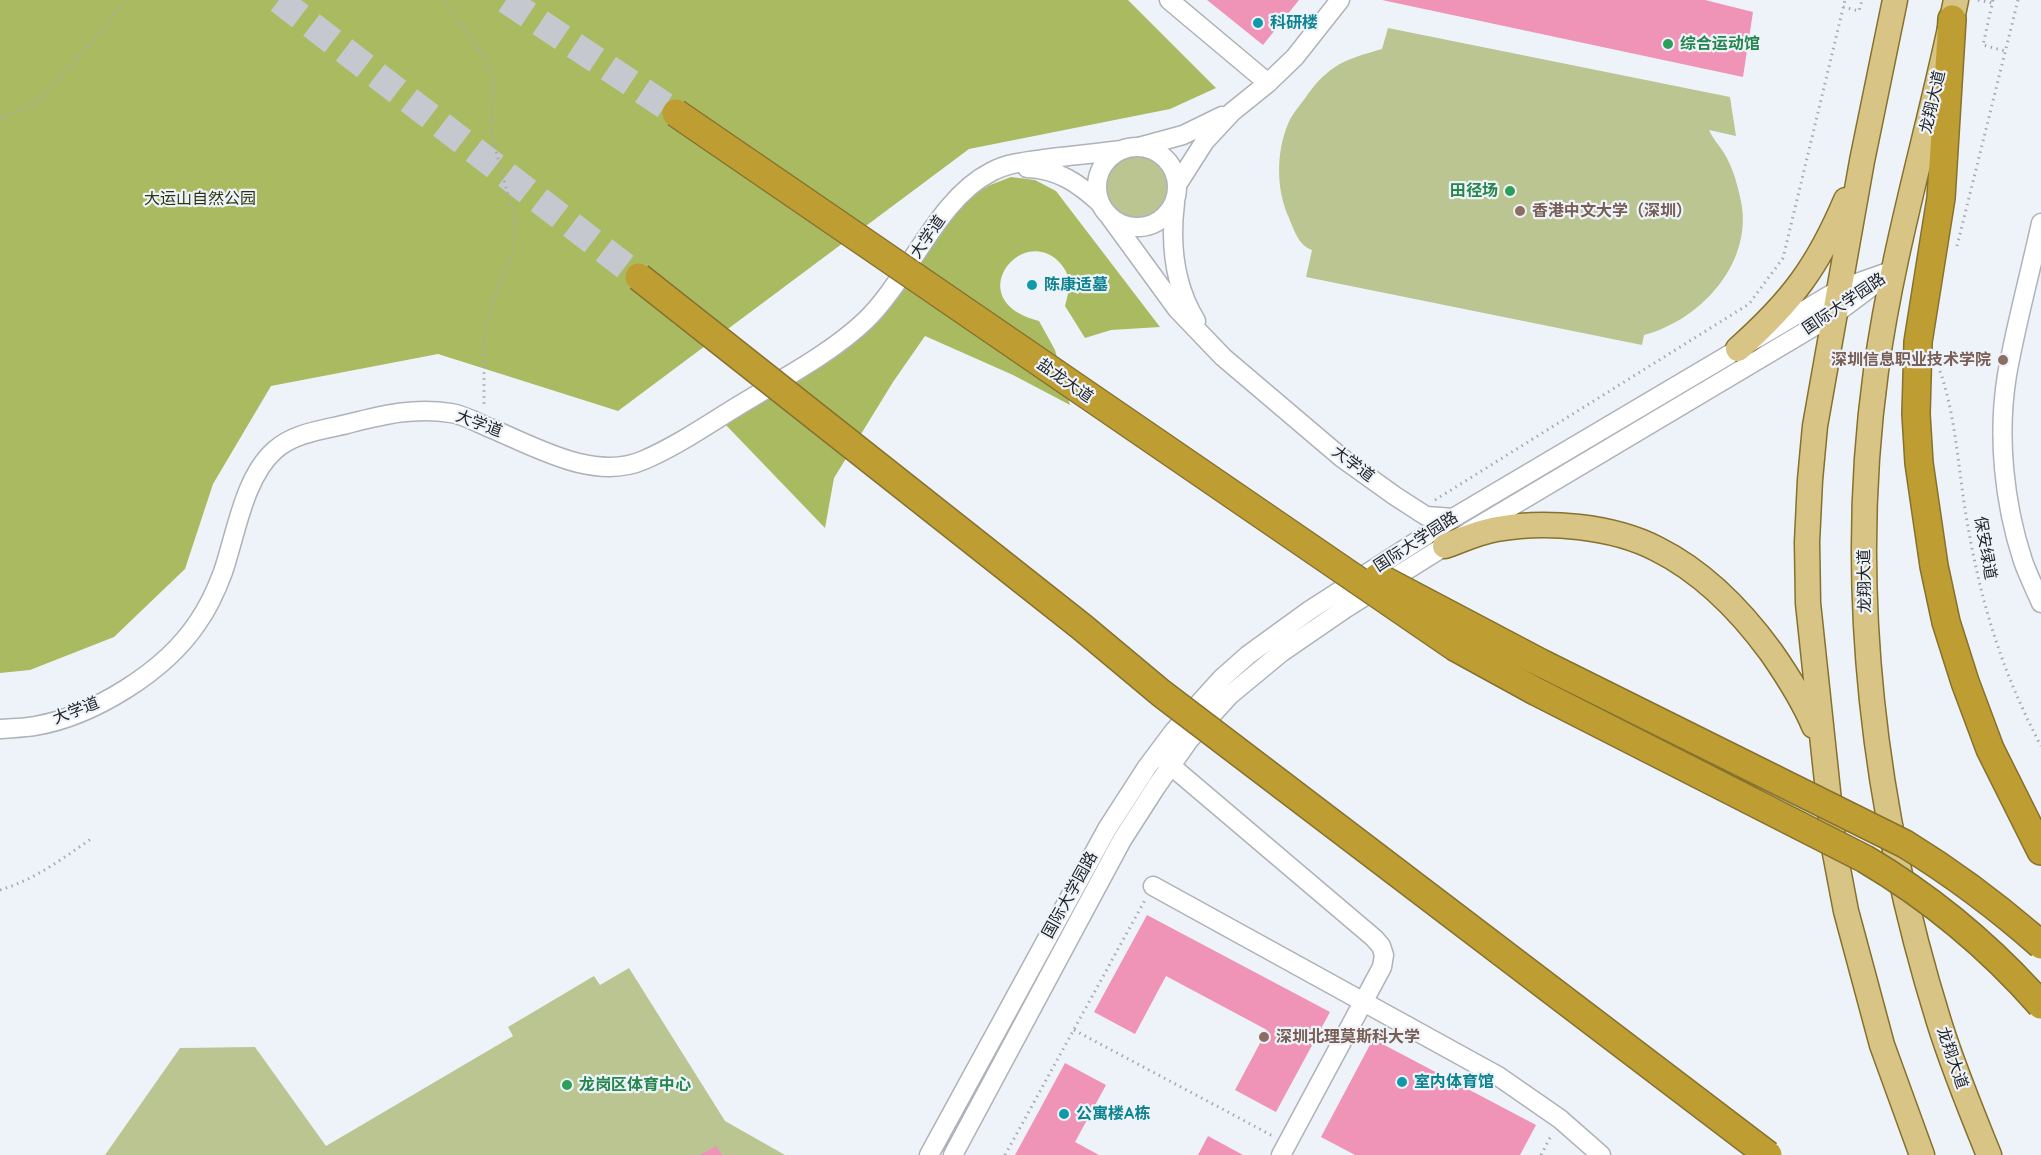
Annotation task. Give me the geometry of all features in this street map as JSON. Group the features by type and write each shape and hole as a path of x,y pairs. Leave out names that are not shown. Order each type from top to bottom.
{"highway":[{"path":"1954,10 1941,198 1918,342 1916,414 1919,463 1934,566 1946,622 1990,749 2041,851"},
{"name":"盐龙大道","path":"676,113 1455,647 1537,692 1865,859 1899,879 1938,907 1979,942 2015,975 2041,1005"},
{"path":"639,277 1082,627 1161,693 1768,1155"},
{"path":"1245,505 1541,663 1905,844 1945,868 1985,897 2041,945"}],"main road":[{"path":"1895,0 1862,161 1815,426 1807,542 1809,626 1834,848 1846,911 1882,1045 1922,1155"},
{"name":"龙翔大道","path":"1954,10 1894,270 1876,370 1866,480 1864,583 1874,722 1885,798 1918,950 1939,1023 1989,1155"},
{"path":"1738,349 1785,304 1815,263 1832,234 1862,161"},
{"path":"1445,546 1497,529 1549,526 1607,532 1657,549 1707,582 1758,634 1810,715 1825,757"}],"street":[{"path":"1169,0 1268,83"},
{"path":"1176,191 1205,141 1232,112 1268,83 1295,57 1340,0"},
{"path":"1103,208 1097,190 1100,172 1111,156 1129,148 1158,143 1183,135 1232,112"},
{"name":"大学道","path":"0,729 36,726 80,713 130,687 167,658 198,622 221,576 260,466 277,448 298,436 404,410 454,414 561,458 588,465 615,467 640,462 669,448 837,344 858,326 888,294 954,201 980,178 995,169 1020,162 1129,148 1148,149 1160,154 1174,174 1176,191 1172,246 1176,273 1193,316 1209,343"},
{"name":"大学道","path":"995,169 1035,168 1065,176 1080,185 1122,224 1141,226 1163,217 1170,208 1176,191"},
{"name":"大学道","path":"1103,208 1177,309 1223,357 1342,458 1426,516 1453,518"},
{"path":"2041,223 2007,376 2003,430 2005,479 2012,521 2024,561 2041,603"},
{"name":"国际大学园路","path":"929,1155 1107,829 1157,754 1199,702 1248,655 1310,610 1453,518 1840,289 1894,270"},
{"name":"国际大学园路","path":"953,1155 1122,840 1172,765 1209,718 1259,670 1313,629 1445,546 1835,314 1894,270"},
{"path":"1157,754 1381,946 1384,955 1382,967 1365,1002 1281,1155"},
{"path":"1153,886 1498,1076 1560,1119 1601,1155"}],"path":[{"path":"0,118 44,97 107,24 124,0"},
{"path":"443,0 484,56 494,82 491,134 515,220 513,251 493,300 484,337 484,425"},
{"path":"1418,510 1749,304 1784,258 1845,0"},
{"path":"1843,7 1859,11 1862,0"},
{"path":"1978,0 1993,2 1983,45 2006,51"},
{"path":"1955,256 2018,0"},
{"name":"保安绿道","path":"1940,368 1952,417 1980,591 2001,660 2041,746"},
{"path":"0,890 22,884 91,839"},
{"path":"1005,1155 1153,886"},
{"path":"1074,1030 1271,1135 1282,1134 1290,1138"},
{"path":"1541,1155 1560,1119"}],"green space":[{"name":"大运山自然公园","path":"0,0 1128,0 1216,88 1170,109 969,149 618,411 438,354 271,386 213,484 185,569 114,637 30,670 0,673"},
{"name":"田径场","path":"1388,28 1730,97 1736,136 1709,130 1727,158 1734,174 1743,220 1740,243 1732,264 1720,284 1686,316 1644,335 1642,345 1306,277 1312,250 1297,237 1285,207 1280,183 1281,147 1284,135 1294,113 1319,80 1340,64 1357,56 1382,49"},
{"path":"1136,156 1158,165 1167,187 1158,209 1136,218 1114,209 1105,187 1114,165"},
{"path":"1011,177 1035,180 1056,191 1160,327 1111,330 1085,338 1065,306 1069,283 1067,273 1060,263 1045,253 1029,252 1016,258 1005,269 1000,283 1003,298 1015,311 1039,321 1055,350 1070,405 1013,375 925,336 893,382 834,478 825,528 723,422 841,351 964,200 990,185"},
{"name":"龙岗区体育中心","path":"629,968 725,1121 785,1155 105,1155 180,1048 255,1047 326,1146 513,1036 508,1027 594,976 600,985"}],"building":[{"name":"科研楼","path":"1207,0 1299,0 1263,45"},
{"name":"综合运动馆","path":"1382,0 1705,0 1753,12 1743,77"},
{"path":"1147,915 1330,1012 1276,1112 1235,1090 1267,1030 1166,976 1135,1034 1094,1012"},
{"name":"室内体育馆","path":"1373,1039 1536,1125 1520,1155 1355,1155 1321,1137"},
{"name":"公寓楼A栋","path":"1065,1063 1106,1085 1075,1142 1099,1155 1015,1155"},
{"path":"1208,1136 1243,1155 1198,1155"},
{"path":"716,1146 722,1155 700,1155"}],"tunnel":[{"path":"279,0 639,277"},
{"path":"506,0 676,113"}],"place":[{"name":"科研楼","path":"1258,23"},
{"name":"综合运动馆","path":"1668,44"},
{"name":"田径场","path":"1510,191"},
{"name":"香港中文大学（深圳）","path":"1520,211"},
{"name":"陈康适墓","path":"1032,285"},
{"name":"深圳信息职业技术学院","path":"2003,360"},
{"name":"深圳北理莫斯科大学","path":"1264,1037"},
{"name":"室内体育馆","path":"1402,1082"},
{"name":"龙岗区体育中心","path":"567,1085"},
{"name":"公寓楼A栋","path":"1064,1114"}]}
